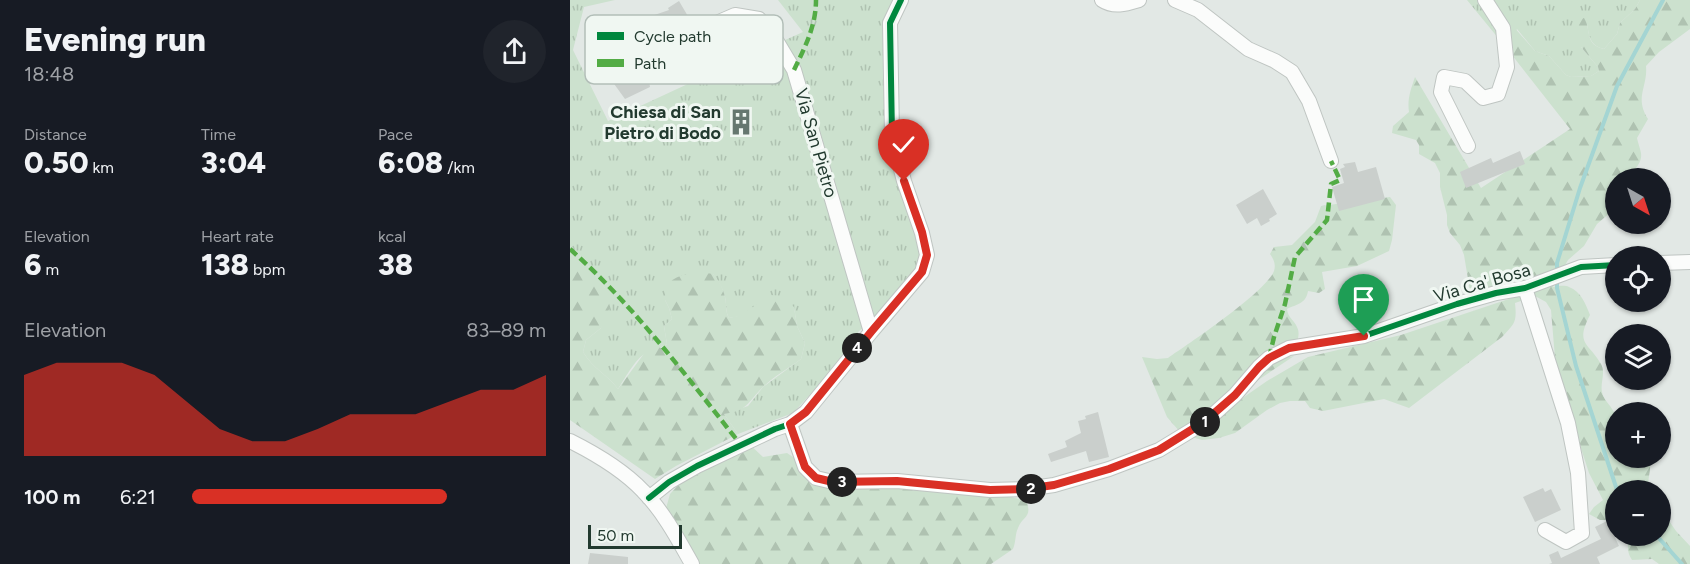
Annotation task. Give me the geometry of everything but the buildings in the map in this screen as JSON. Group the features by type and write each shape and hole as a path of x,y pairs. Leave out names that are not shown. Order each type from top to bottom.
{"street":[{"path":"650,498 669,482 697,466 790,424 806,412 922,272 927,255 922,232 904,181 892,134 890,23 901,0"},
{"path":"1102,0 1117,6 1139,0"},
{"path":"1175,0 1198,10 1248,49 1275,61 1292,72 1309,101 1331,161"},
{"path":"1468,146 1441,92 1444,77 1465,81 1483,98 1498,94 1507,67 1503,28 1485,0"},
{"name":"Via San Pietro","path":"783,52 794,70 871,332"},
{"path":"1671,263 1690,262"},
{"name":"Via Ca' Bosa","path":"790,424 805,467 816,478 833,482 897,481 990,490 1026,489 1054,485 1109,469 1159,450 1204,422 1235,395 1269,358 1289,348 1364,336 1457,304 1525,288 1581,267 1605,266"},
{"name":"Via Ca' Bosa","path":"1525,288 1568,423 1578,473 1582,533 1566,542 1545,530"},
{"path":"570,441 626,476 650,498 692,564"}],"green space":[{"path":"570,0 615,0 584,7 573,50 585,74 585,84 590,84 608,121 688,84 783,84 783,41 803,32 778,0 896,0 889,141 923,244 921,260 912,279 876,318 859,331 829,374 793,413 738,434 724,414 748,406 763,387 801,359 805,343 797,326 794,307 729,318 723,291 713,274 665,300 672,319 664,326 667,344 641,357 618,389 583,352 586,340 601,328 605,288 570,246"},
{"path":"1467,0 1640,0 1635,9 1620,23 1617,34 1604,49 1593,43 1587,24 1581,47 1599,71 1591,76 1571,77 1566,75 1549,56 1535,51 1517,29 1508,50"},
{"path":"1640,0 1690,0 1690,29 1659,52 1646,66 1642,104 1648,119 1637,138 1641,153 1640,162 1636,168 1605,168 1605,217 1597,224 1584,246 1568,260 1560,274 1471,297 1464,255 1447,225 1447,215 1440,187 1440,173 1435,163 1419,154 1419,145 1416,140 1392,133 1393,126 1409,112 1409,98 1415,77 1481,188 1570,129 1508,50 1506,26 1512,25 1535,51 1549,56 1566,75 1591,76 1599,71 1598,67 1581,47 1574,26 1576,20 1584,18 1591,40 1604,49 1617,34 1620,23 1635,9"},
{"path":"1390,197 1396,205 1389,251 1357,266 1322,272 1325,289 1319,293 1308,291 1303,301 1287,309 1299,335 1289,357 1294,356 1180,432 1167,417 1142,357 1168,358 1243,304 1274,271 1275,266 1270,254 1274,247 1292,245 1315,222 1321,206"},
{"path":"570,246 605,288 610,307 601,328 586,340 583,352 618,389 652,346 662,348 667,344 664,326 672,319 665,300 666,289 671,281 688,274 713,274 723,291 729,318 742,315 769,295 781,296 794,307 797,326 805,343 801,359 766,384 750,402 738,411 724,414 738,434 655,479 570,420"},
{"path":"1554,284 1553,287 1566,286 1573,289 1582,299 1590,315 1583,337 1602,367 1603,395 1608,402 1605,402 1605,468 1650,468 1648,480 1605,480 1605,520 1589,514 1603,500 1574,435 1570,408 1559,379 1555,358 1551,310 1546,302 1535,296 1515,303 1514,322 1502,337 1409,408 1384,399 1323,411 1310,408 1305,401 1290,401 1267,410 1235,433 1202,440 1188,436 1267,381 1308,357 1401,335"},
{"path":"747,442 763,457 787,453 796,459 811,481 820,487 837,489 881,484 1003,496 1026,500 1028,513 1018,528 1013,549 991,564 699,564 665,512 670,494 683,480"},
{"path":"1671,524 1690,546 1690,564 1659,564 1652,559 1632,560 1628,546 1671,546"}],"waterway":[{"path":"1557,272 1557,263 1580,188 1617,86 1663,0"},
{"path":"1557,279 1557,288 1576,366 1614,480"},
{"path":"1666,546 1682,564"}],"marked path":[{"path":"794,70 812,28 816,0"},
{"path":"1269,358 1285,304 1295,257 1327,220 1331,184 1340,180 1331,161"},
{"path":"570,249 594,271 638,319 741,445"}],"cycle path":[{"path":"649,498 669,482 697,466 790,424 806,412 922,272 927,255 892,134 890,23 901,0"},
{"path":"790,424 805,467 816,478 833,482 897,481 990,490 1026,489 1054,485 1109,469 1159,450 1205,422 1235,395 1269,358 1289,348 1364,336 1457,304 1525,288 1581,267 1605,266"}],"place":[{"name":"Chiesa di San Pietro di Bodo","path":"741,122"}],"route":[{"path":"904,181 922,232 927,255 922,272 806,412 790,424 805,467 816,478 833,482 897,481 990,490 1026,489 1054,485 1109,469 1159,450 1204,422 1235,395 1269,358 1289,348 1364,336"}]}
